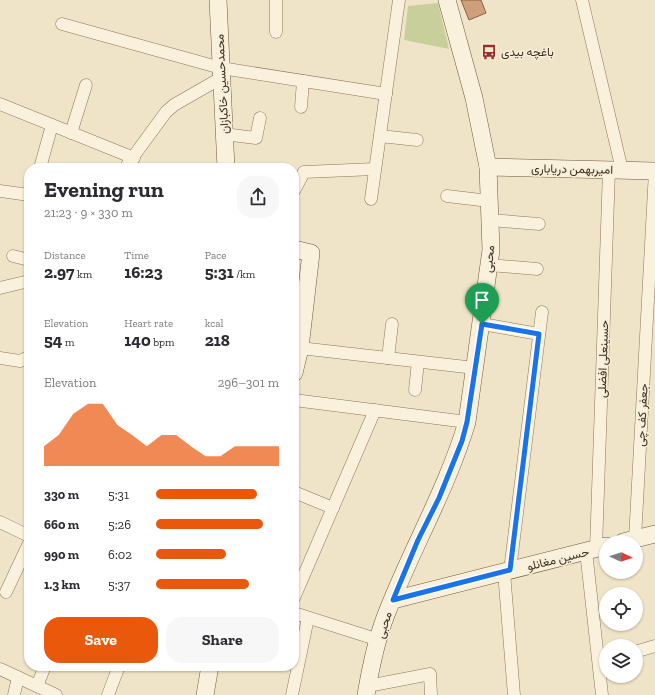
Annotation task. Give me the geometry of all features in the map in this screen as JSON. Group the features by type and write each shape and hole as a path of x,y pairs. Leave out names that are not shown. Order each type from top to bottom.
{"street":[{"name":"محمدحسین خاکبازان","path":"218,0 226,163"},
{"path":"276,0 276,32"},
{"path":"371,199 399,0"},
{"name":"محبی","path":"367,691 386,616 418,540 439,498 452,467 467,422 482,324 491,250 488,167 474,98 447,0"},
{"name":"حسینعلی افضلی","path":"582,0 615,170 596,549 602,695"},
{"path":"62,24 221,73 303,81 386,94"},
{"path":"130,163 166,112 221,73"},
{"path":"301,107 303,81"},
{"path":"71,133 86,85"},
{"path":"0,104 134,158"},
{"path":"224,134 256,138 260,118"},
{"path":"41,163 52,125"},
{"path":"380,136 417,140"},
{"name":"امیربهمن دریاباری","path":"488,167 655,171"},
{"path":"299,181 304,172 376,169"},
{"name":"جعفر کف چی","path":"629,535 655,171"},
{"path":"0,191 24,194"},
{"path":"447,196 489,202"},
{"path":"490,220 539,224"},
{"path":"299,249 311,253 299,352"},
{"path":"13,256 24,259"},
{"path":"489,265 536,269"},
{"path":"0,288 24,282"},
{"path":"514,695 507,571 542,312"},
{"path":"388,358 392,324"},
{"path":"482,324 539,334"},
{"path":"300,348 475,368"},
{"path":"0,358 20,361 24,359"},
{"path":"415,390 418,362"},
{"path":"299,401 467,422"},
{"path":"299,586 375,410"},
{"path":"299,494 333,508"},
{"path":"0,522 24,534"},
{"path":"643,538 655,536"},
{"name":"حسین مغانلو","path":"393,600 596,549"},
{"path":"6,592 24,554"},
{"path":"299,615 379,640"},
{"path":"299,661 308,618"},
{"path":"643,650 655,646"},
{"path":"0,669 56,695"},
{"path":"37,686 43,671"},
{"path":"108,695 117,671"},
{"path":"205,695 209,671"},
{"path":"292,695 297,671"},
{"path":"367,691 430,674 431,695"},
{"path":"14,695 18,677"}],"green space":[{"path":"438,3 449,49 404,40 408,6"}],"building":[{"path":"461,0 481,0 486,13 469,20"}],"place":[{"name":"باغچه بیدی","path":"489,52"}],"route":[{"path":"482,324 539,334 510,570 393,600 418,540 439,498 462,441 467,422 482,324"}]}
